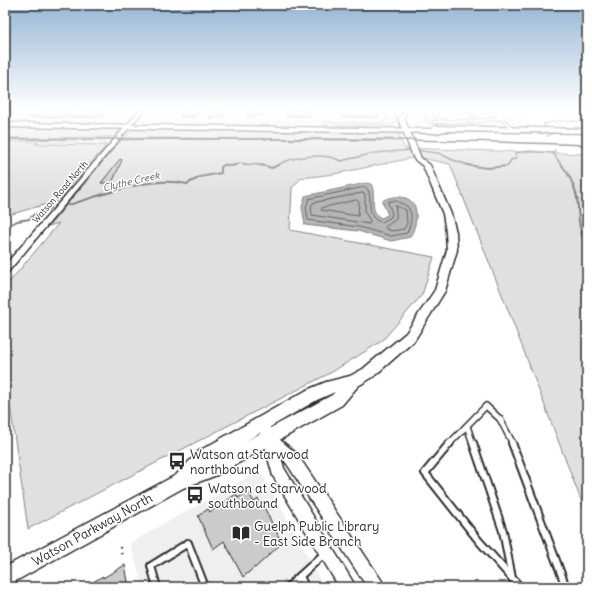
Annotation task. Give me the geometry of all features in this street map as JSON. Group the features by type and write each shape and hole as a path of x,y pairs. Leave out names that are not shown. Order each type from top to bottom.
{"main road":[{"name":"Watson Parkway North","path":"5,577 178,482 211,469 337,400 353,382 368,373 410,337 440,292 452,250 452,232 447,214 422,158 412,145 411,138"},
{"name":"Watson Parkway North","path":"415,138 420,145 422,158"},
{"name":"Watson Parkway North","path":"178,482 205,456 262,423 326,388 353,382"}],"street":[{"name":"Watson Road North","path":"5,270 119,138"},
{"path":"262,423 269,438 278,471 348,587"},
{"path":"269,438 292,459 376,587"}],"lane":[{"path":"520,587 479,540 425,473 446,447 486,406 500,418 512,439 566,587"},
{"path":"467,426 503,531 513,579"},
{"path":"157,587 151,566 188,544 205,587"},
{"path":"288,587 326,551"},
{"path":"300,576 305,587"}],"path":[{"path":"38,142 115,142"},
{"path":"120,547 122,557"}],"shaded area":[{"path":"124,138 400,138 400,139"},
{"path":"244,139 401,141 405,148 587,154 587,516 450,164 417,157 334,174 301,178 292,188 290,230 434,257 422,295 382,341 332,372 28,529 5,378 5,287 59,223 49,226 121,140"},
{"path":"111,140 107,145 34,144 38,141"},
{"path":"5,141 38,141 35,144 107,145 57,201 5,216"},
{"path":"260,470 320,579 311,587 143,587 130,543"}],"water":[{"path":"366,183 371,184 373,188 375,211 381,218 388,215 382,201 386,199 400,197 413,203 416,211 416,219 415,226 410,237 391,241 358,231 305,225 302,207 305,196"}],"building":[{"path":"120,159 122,160 112,183 101,183"},
{"name":"Guelph Public Library - East Side Branch","path":"248,491 254,502 258,499 263,508 264,507 282,543 243,577 224,541 213,549 198,516 208,509 210,512 217,508 236,494 238,498"},
{"path":"125,565 129,587 95,587 93,582"}],"waterway":[{"name":"Clythe Creek","path":"261,165 272,168 290,160 308,156 334,158 341,161 375,153 413,150 438,153 469,165"},
{"name":"Clythe Creek","path":"507,166 511,160 517,158 515,153 530,151 553,153"},
{"path":"553,153 562,166"},
{"name":"Clythe Creek","path":"234,165 242,163 247,165"},
{"name":"Clythe Creek","path":"247,165 258,164 263,166"},
{"name":"Clythe Creek","path":"68,205 127,187 143,184 158,182 187,184 200,177 221,173 221,167 224,165"},
{"name":"Clythe Creek","path":"224,165 228,166"},
{"name":"Clythe Creek","path":"228,166 234,165"},
{"name":"Clythe Creek","path":"247,165 252,165"},
{"name":"Clythe Creek","path":"469,165 487,168 507,166"},
{"path":"562,165 570,178 576,193 579,220 583,237"},
{"name":"Clythe Creek","path":"5,228 17,221 30,219 34,214 42,213 51,208"},
{"path":"583,236 587,245"}],"railway":[{"path":"5,139 369,140 514,142 587,145"}],"place":[{"name":"Watson at Starwood northbound","path":"177,461"},
{"name":"Watson at Starwood southbound","path":"195,495"},
{"name":"Guelph Public Library - East Side Branch","path":"241,533"}]}
